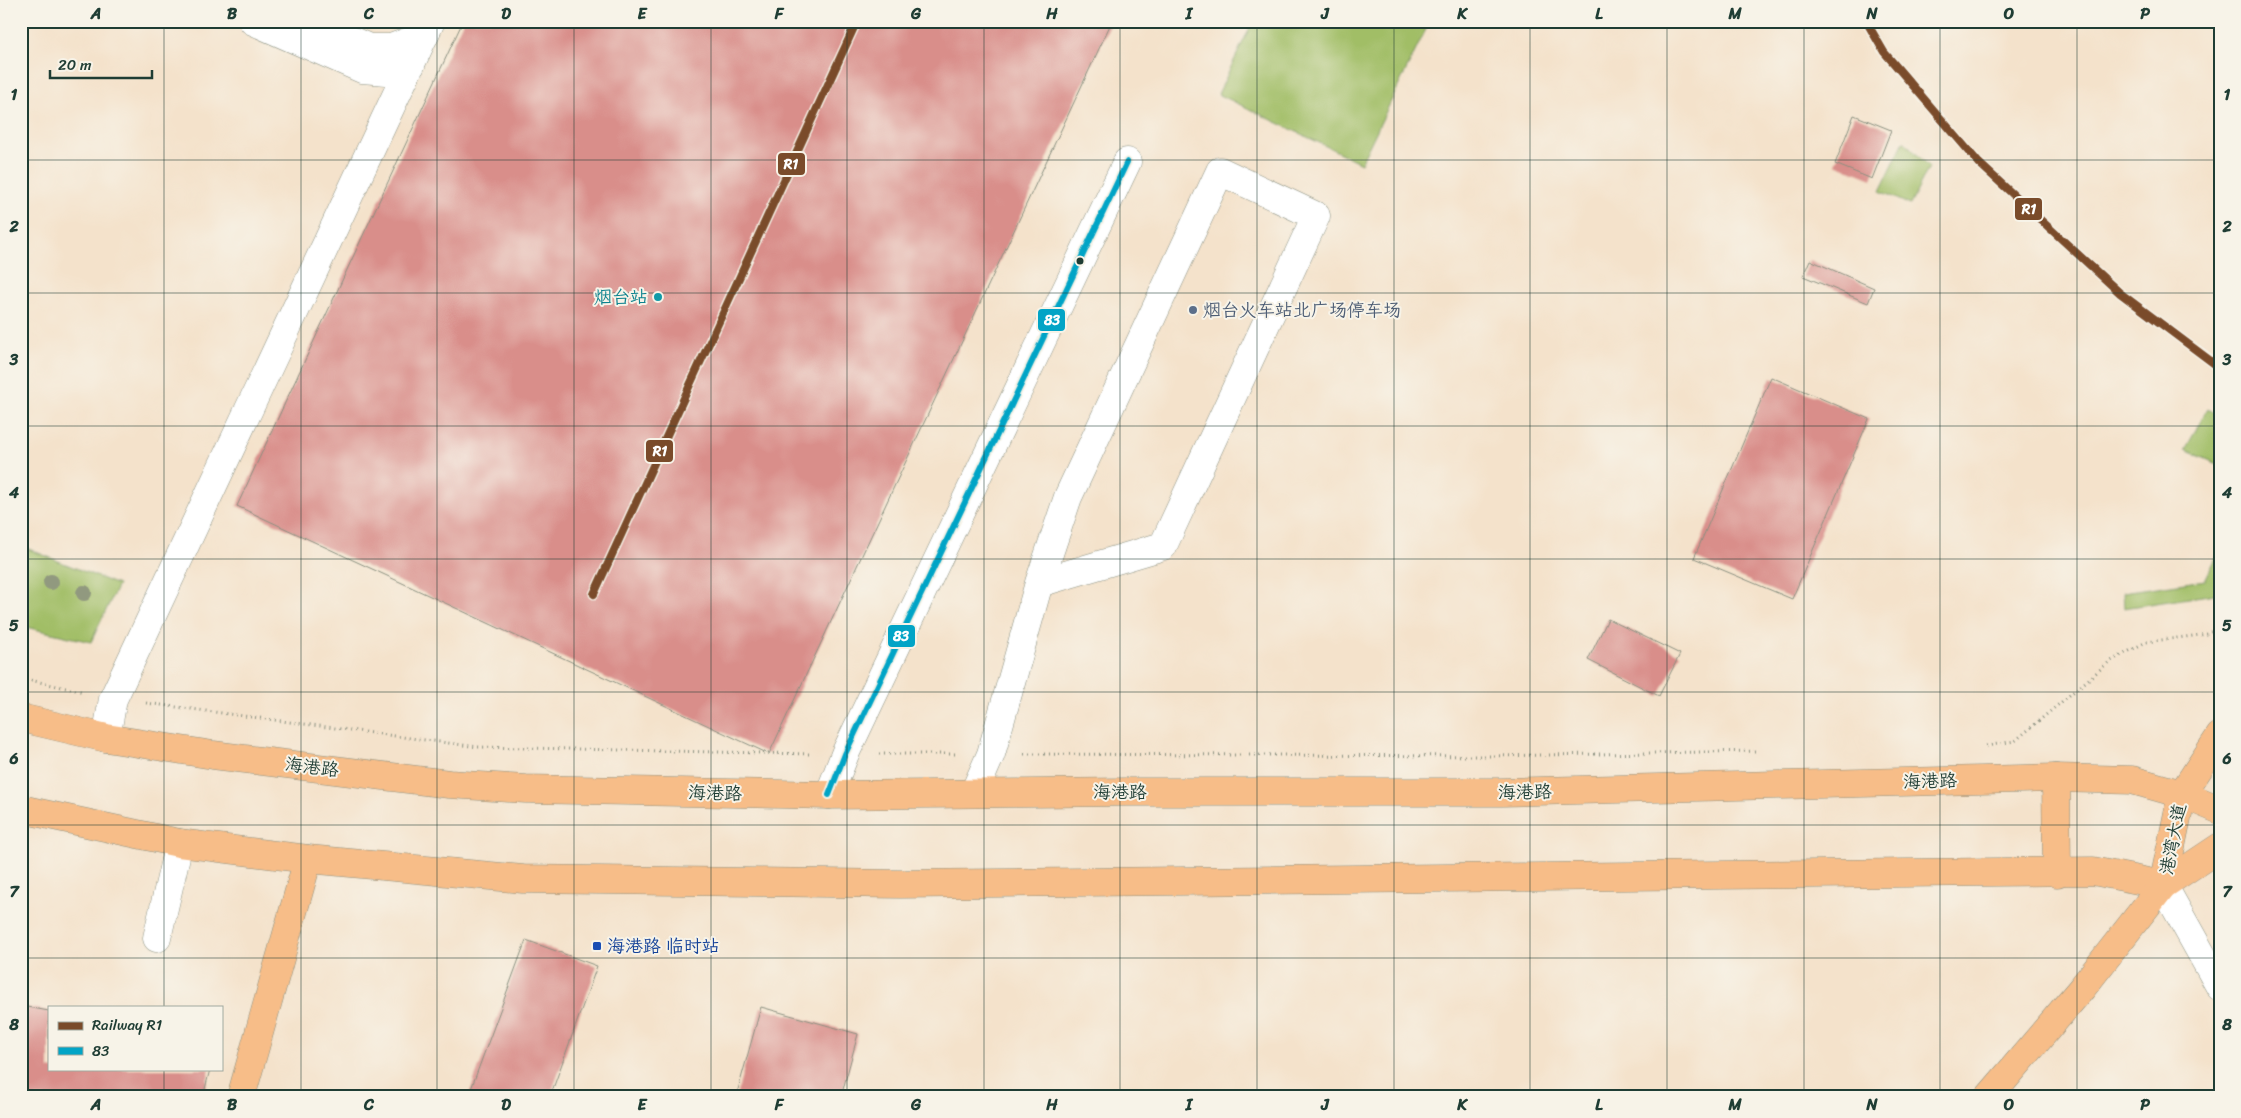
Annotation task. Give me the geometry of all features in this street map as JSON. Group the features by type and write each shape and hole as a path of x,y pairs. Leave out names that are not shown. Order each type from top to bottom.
{"main road":[{"name":"海港路","path":"21,718 106,738 213,755 449,784 526,789 829,794 1502,792 2056,778 2132,780 2182,794 2220,810"},
{"name":"港湾大道","path":"2163,885 2182,794 2220,736"},
{"path":"2056,778 2058,873"},
{"path":"21,809 179,842 308,859 522,879 900,884 2058,873 2093,871 2163,885 2082,988 1989,1097"},
{"name":"港湾大道","path":"2163,885 2220,847"},
{"path":"241,1097 308,859"}],"street":[{"path":"252,21 362,69 387,71 411,65"},
{"path":"307,21 369,48 391,48 428,28"},
{"path":"106,738 113,698 428,28"},
{"path":"829,794 845,754 1127,162"},
{"path":"974,793 991,754 1040,583 1068,497 1220,171 1316,216 1163,546 1040,583"},
{"path":"157,938 179,842"},
{"path":"2163,885 2220,987"}],"path":[{"path":"1977,748 2015,741 2109,662 2146,642 2208,634 2220,625"},
{"path":"21,678 113,698 478,747 845,754 1491,756 1761,751"}],"green space":[{"path":"1253,21 1430,21 1361,163 1218,94"},
{"path":"1904,141 1929,167 1910,205 1880,191"},
{"path":"2208,408 2220,416 2220,465 2185,450"},
{"path":"21,546 118,585 91,642 21,626"},
{"path":"2220,550 2220,585 2215,594 2124,608 2123,592 2205,580"}],"building":[{"name":"烟台站","path":"463,21 1112,21 769,754 237,506"},
{"path":"1854,115 1891,130 1872,179 1835,164"},
{"path":"1810,260 1874,288 1868,303 1803,276"},
{"path":"1771,377 1869,419 1792,599 1694,558"},
{"path":"1608,619 1680,654 1659,696 1588,660"},
{"path":"526,940 597,966 550,1097 468,1097"},
{"path":"21,1006 48,1011 48,1070 210,1070 203,1097 21,1097"},
{"path":"761,1007 858,1034 841,1097 736,1097"}],"rail line":[{"name":"R1","path":"594,594 857,21"},
{"name":"R1","path":"1866,21 1884,52 1979,163 2120,293 2220,368"}],"transit line":[{"name":"83","path":"829,795 845,754 1127,162"}],"place":[{"name":"烟台站","path":"658,297"},
{"name":"烟台火车站北广场停车场","path":"1193,310"},
{"name":"海港路 临时站","path":"597,946"}]}
